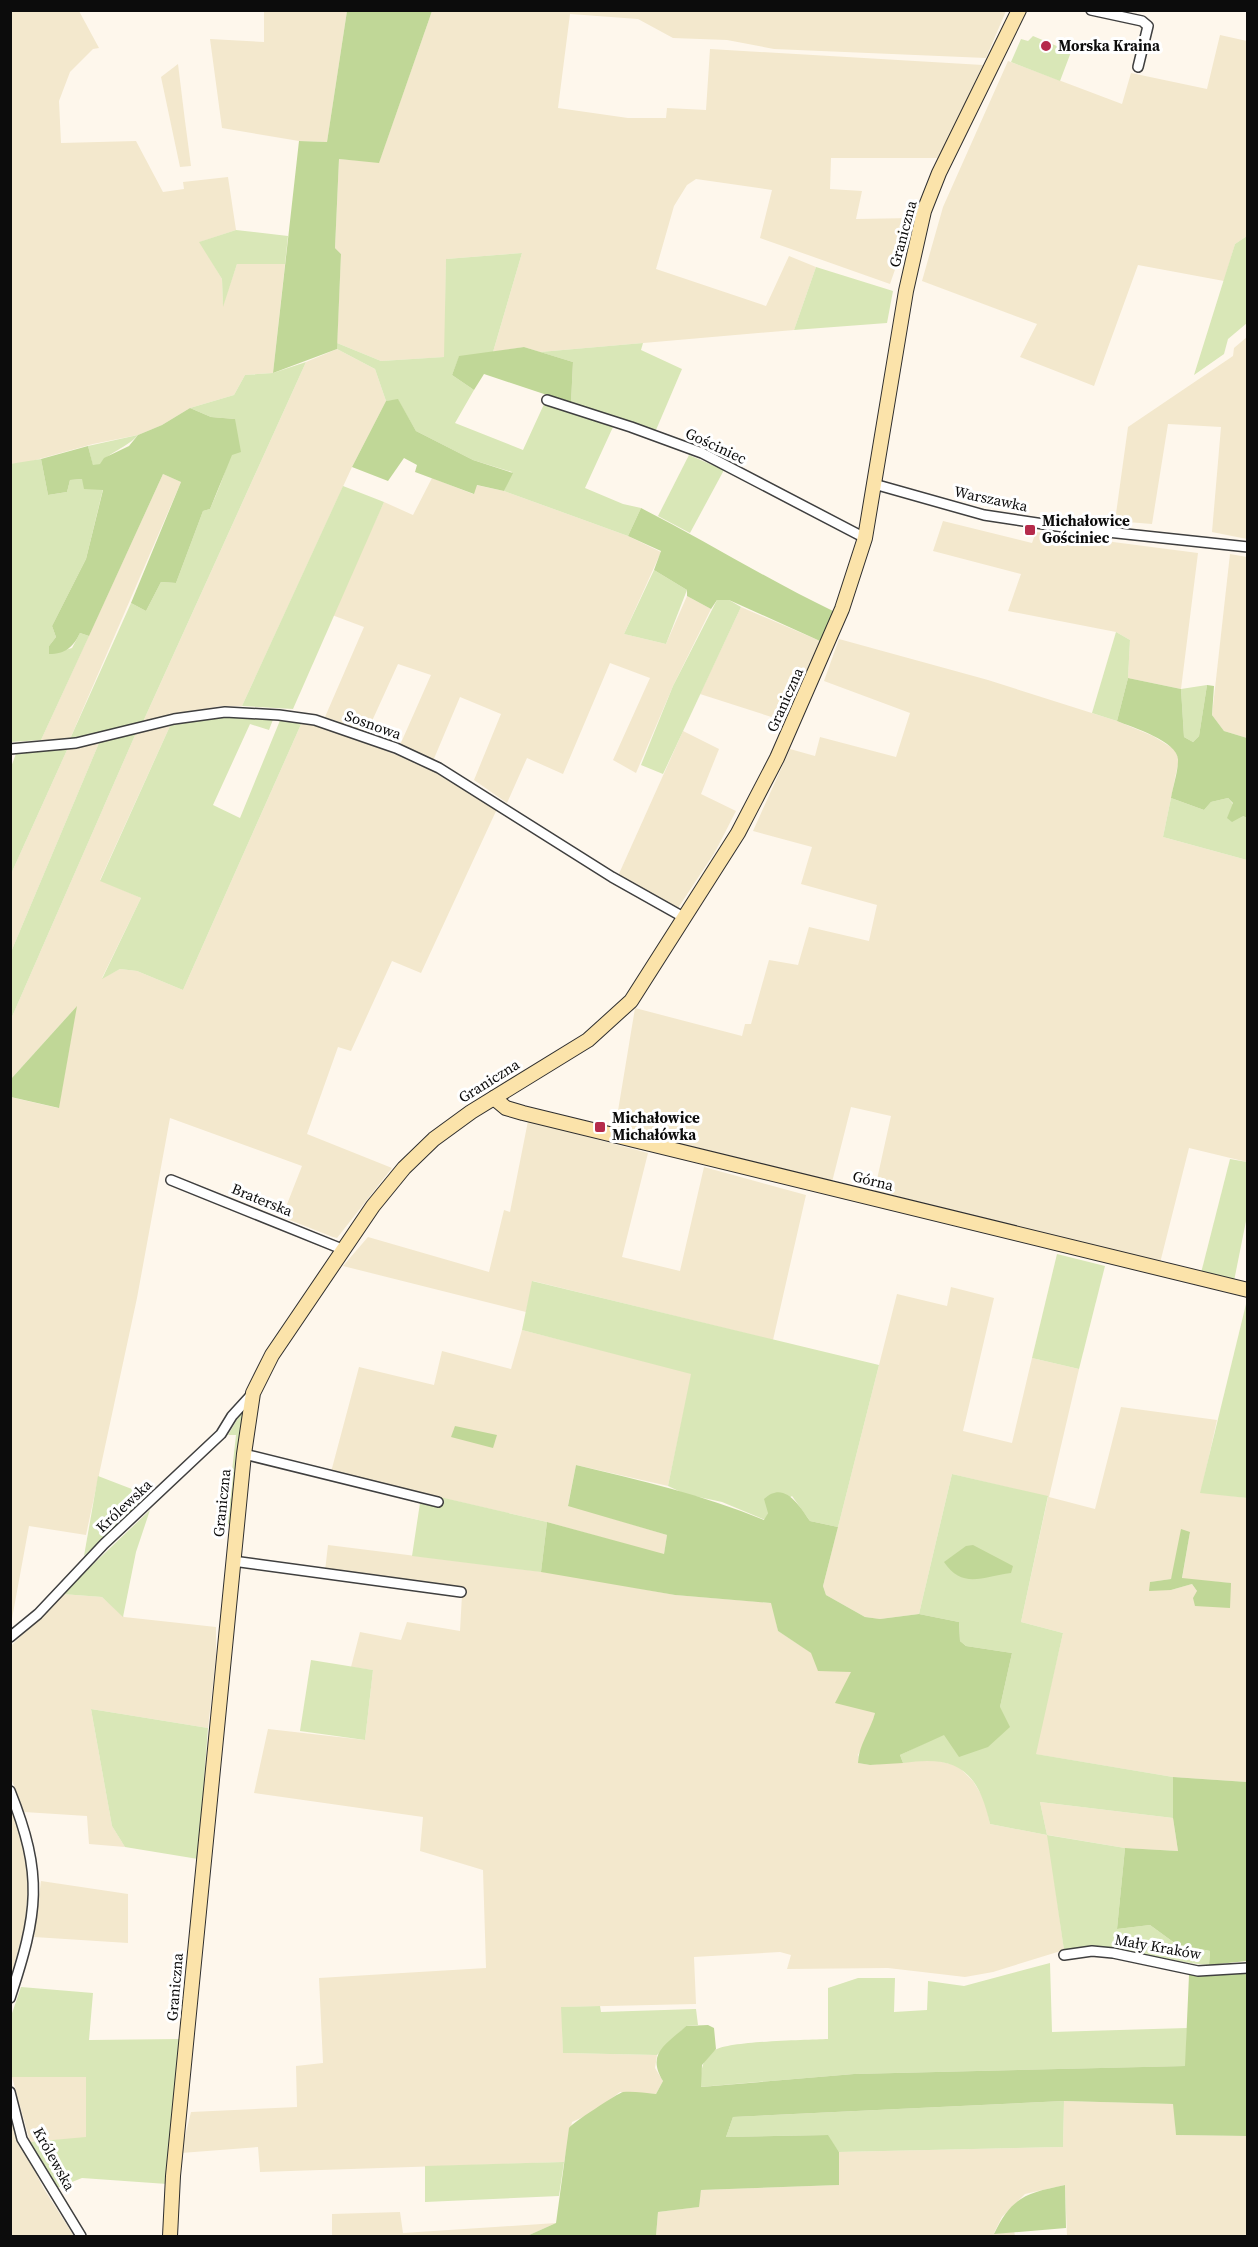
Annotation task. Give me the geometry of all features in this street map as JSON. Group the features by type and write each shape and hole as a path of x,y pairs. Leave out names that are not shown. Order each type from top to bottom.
{"street":[{"name":"Graniczna","path":"170,2236 173,2176 233,1561 253,1393 272,1355 342,1249 404,1168 434,1139 494,1098 588,1041 631,1001 738,833 777,758 842,609 865,538 906,291 924,211 939,173 1019,10"},
{"path":"1091,10 1142,21 1148,26 1138,67"},
{"name":"Gościniec","path":"547,400 702,453 865,538"},
{"name":"Warszawka","path":"874,484 984,515 1080,530 1248,547"},
{"name":"Sosnowa","path":"10,749 75,743 174,719 225,712 315,720 396,748 439,768 612,877 685,918"},
{"name":"Górna","path":"494,1098 506,1108 523,1113 1248,1290"},
{"name":"Braterska","path":"171,1180 342,1249"},
{"name":"Królewska","path":"10,1637 38,1614 104,1544 221,1434 232,1416 253,1393"},
{"path":"244,1454 438,1502"},
{"path":"233,1561 460,1592"},
{"path":"10,1791 23,1822 33,1861 36,1886 26,1952 10,1998"},
{"name":"Mały Kraków","path":"1064,1955 1092,1952 1113,1953 1198,1971 1248,1968"},
{"name":"Królewska","path":"10,2092 22,2139 81,2236"}],"shaded area":[{"path":"10,11 79,11 99,48 93,49 70,72 59,101 61,143 136,141 163,192 184,189 183,182 228,177 236,230 200,242 222,279 223,305 237,264 285,264 273,373 245,375 234,395 190,408 162,425 138,435 93,444 25,463 11,464"},
{"path":"264,11 347,11 327,142 299,141 222,128 210,39 264,42"},
{"path":"432,11 1006,11 986,58 774,49 727,40 673,38 638,19 570,14 558,108 628,118 666,118 667,108 706,110 710,49 983,65 939,158 831,158 830,189 862,191 856,219 913,218 890,284 760,238 772,190 696,179 687,185 674,206 656,269 766,306 789,256 816,267 794,330 540,352 524,347 493,352 522,253 446,259 445,357 381,361 337,343 341,254 335,248 339,159 379,162"},
{"path":"1220,35 1247,41 1247,236 1235,244 1224,281 1138,265 1094,386 1020,357 1037,324 922,281 943,207 1008,61 1122,104 1131,73 1207,89"},
{"path":"178,64 191,166 180,167 161,77"},
{"path":"1247,337 1247,539 1212,532 1221,427 1168,424 1152,524 1115,521 1128,427 1233,356 1234,348"},
{"path":"337,349 375,369 386,401 352,467 242,706 221,706 176,714 142,724 306,362"},
{"path":"163,474 181,482 70,739 41,740"},
{"path":"432,478 473,494 476,485 504,491 628,536 661,552 624,634 666,644 687,596 711,609 673,686 636,773 613,760 650,678 610,663 563,774 527,758 507,803 474,780 501,714 460,697 433,761 400,745 431,675 398,664 367,732 325,717 364,627 332,615 384,502 413,515"},
{"path":"943,521 1032,543 1036,532 1198,553 1181,689 1128,678 1130,640 1116,632 1008,611 1021,574 933,551"},
{"path":"1230,554 1247,557 1247,738 1224,731 1212,715"},
{"path":"741,607 820,641 784,721 700,694"},
{"path":"839,639 988,680 1117,721 1153,736 1174,749 1179,759 1163,837 1247,860 1247,1162 1189,1148 1160,1263 874,1193 891,1116 851,1107 832,1182 615,1129 635,1008 742,1036 745,1024 751,1024 769,960 798,965 809,927 869,941 877,905 801,884 812,847 753,831 790,749 815,756 820,737 896,757 910,713 824,681"},
{"path":"302,722 353,737 433,770 497,809 421,973 392,961 351,1051 338,1047 307,1134 392,1168 337,1238 282,1217 302,1166 170,1118 137,1298 86,1535 29,1526 11,1624 10,1097 58,1108 76,1007 11,1079 11,1019 136,733 170,726 100,880 141,898 102,978 120,969 137,971 183,990"},
{"path":"683,731 719,749 701,794 736,811 715,852 678,908 618,876"},
{"path":"99,743 11,952 11,874 67,750"},
{"path":"528,1121 648,1153 622,1257 680,1271 704,1167 806,1195 773,1340 533,1281 526,1312 343,1266 368,1237 489,1272 504,1210 510,1212"},
{"path":"951,1287 994,1298 963,1431 1012,1443 1032,1358 1079,1369 1049,1497 1095,1509 1121,1407 1217,1420 1201,1492 1247,1498 1247,1782 1173,1777 1035,1754 1063,1633 1021,1622 1048,1497 952,1474 919,1614 880,1619 865,1617 826,1595 823,1586 897,1294 947,1306","holes":["1190,1532 1182,1579 1230,1583 1197,1591 1192,1584 1171,1590 1151,1582 1171,1579"]},
{"path":"522,1330 692,1373 668,1486 576,1465 568,1505 667,1535 664,1555 547,1522 331,1472 359,1367 434,1385 442,1351 511,1369"},
{"path":"328,1545 567,1575 675,1595 772,1603 778,1631 812,1653 851,1672 875,1713 870,1731 858,1755 858,1763 870,1765 931,1759 958,1766 973,1781 985,1801 990,1824 1047,1835 1040,1802 1173,1818 1178,1851 1125,1848 1048,1835 1064,1950 993,1972 965,1977 888,1968 787,1969 791,1955 780,1952 694,1957 696,2004 562,2007 563,2053 657,2055 655,2068 663,2081 656,2094 620,2092 592,2113 572,2122 564,2162 260,2172 258,2147 181,2153 191,2112 297,2107 296,2066 323,2063 319,1978 486,1968 483,1870 420,1851 423,1817 254,1793 268,1729 365,1740 373,1670 351,1667 360,1632 401,1640 407,1622 460,1631 462,1595 325,1571"},
{"path":"62,1594 102,1597 124,1617 216,1627 216,1656 208,1728 91,1709 112,1826 125,1847 89,1844 87,1816 24,1812 11,1778 11,1646"},
{"path":"11,1805 20,1830 29,1875 25,1925 11,1976"},
{"path":"41,1881 128,1894 128,1943 34,1937"},
{"path":"86,2076 86,2138 30,2142 12,2077"},
{"path":"1064,2101 1174,2104 1176,2135 1247,2136 1247,2236 1067,2236 1065,2185 1025,2194 1002,2217 994,2233 1014,2230 1015,2236 656,2236 658,2212 698,2207 701,2190 839,2185 839,2152 1063,2147"},
{"path":"10,2115 14,2131 44,2189 74,2236 11,2236"},
{"path":"400,2212 403,2233 556,2223 527,2236 332,2236 332,2214"}],"green space":[{"path":"347,11 432,11 379,163 339,159 335,248 341,254 337,349 273,373 299,141 327,142"},
{"path":"1033,36 1071,52 1060,81 1011,62 1021,39 1028,41"},
{"path":"236,230 288,236 285,264 237,264 223,307 222,279 199,242"},
{"path":"1247,236 1247,323 1228,339 1224,354 1194,375 1235,244"},
{"path":"522,253 493,352 459,357 452,375 474,390 455,423 523,450 545,402 613,427 585,488 623,504 641,508 628,536 504,491 512,472 473,460 416,431 398,400 386,401 375,369 337,349 337,343 381,361 444,357 446,259"},
{"path":"816,267 893,291 887,323 794,330"},
{"path":"643,343 641,350 682,369 656,430 571,403 573,362 540,352"},
{"path":"524,347 573,362 571,403 484,374 474,390 452,375 459,356"},
{"path":"306,362 142,724 70,739 131,603 146,611 161,582 176,583 203,511 210,509 224,475 230,455 235,419 211,417 190,408 234,395 245,375 273,373"},
{"path":"398,399 416,431 473,460 513,473 504,491 477,485 474,494 415,472 417,465 404,458 388,481 352,467 386,401"},
{"path":"190,408 211,417 235,419 241,452 232,455 210,509 203,511 176,583 161,582 146,611 131,603 181,482 163,474 89,636 80,633 68,649 60,653 49,654 49,646 56,637 52,626 86,559 103,490 84,489 82,479 70,480 67,492 48,495 41,459 88,446 93,465 100,464 104,458 129,446 138,435 162,425"},
{"path":"138,435 108,456 101,464 93,466 88,446"},
{"path":"689,455 724,470 690,533 658,516"},
{"path":"41,459 48,495 67,492 70,480 82,479 103,489 86,559 52,626 56,637 49,646 62,651 72,648 80,633 89,636 41,740 11,742 10,464"},
{"path":"343,486 384,502 293,709 242,706"},
{"path":"641,508 835,612 820,641 729,600 717,600 711,609 687,596 687,590 654,570 661,551 628,536"},
{"path":"654,570 687,590 666,644 624,634"},
{"path":"717,600 729,600 741,607 663,774 641,765 673,686"},
{"path":"1116,632 1130,640 1128,678 1117,721 1092,713"},
{"path":"1128,678 1181,689 1184,737 1193,742 1199,736 1207,685 1214,686 1212,715 1224,731 1247,738 1247,818 1243,816 1232,822 1227,818 1233,803 1228,798 1211,802 1204,810 1171,798 1178,765 1176,753 1154,736 1117,721"},
{"path":"1207,685 1199,736 1193,742 1184,737 1181,689"},
{"path":"274,717 269,730 250,724 213,805 240,818 281,718 302,722 183,990 137,971 120,969 102,979 141,898 100,881 170,726 191,719"},
{"path":"136,733 11,1019 11,952 99,743"},
{"path":"67,750 11,874 11,767 17,751"},
{"path":"1171,798 1204,810 1211,802 1228,798 1247,818 1247,860 1163,837"},
{"path":"77,1006 59,1108 11,1097 11,1079"},
{"path":"1230,1159 1247,1162 1247,1216 1234,1281 1201,1273"},
{"path":"1057,1254 1105,1266 1079,1369 1032,1358"},
{"path":"532,1281 879,1365 838,1527 810,1521 792,1496 768,1513 765,1520 722,1502 685,1494 668,1486 691,1374 522,1330"},
{"path":"1247,1300 1247,1498 1200,1493"},
{"path":"245,1412 230,1524 226,1525 236,1435 228,1435 241,1413"},
{"path":"455,1426 497,1435 493,1448 451,1437"},
{"path":"576,1465 648,1482 764,1520 768,1513 764,1499 771,1494 784,1493 796,1502 810,1521 838,1527 823,1586 826,1595 865,1617 880,1619 919,1614 959,1622 960,1641 966,1646 1012,1653 1000,1707 1010,1727 988,1747 959,1757 944,1735 900,1755 903,1763 870,1765 858,1763 860,1750 875,1713 835,1703 851,1672 818,1671 811,1653 778,1631 771,1603 675,1595 541,1572 547,1522 664,1554 667,1535 568,1506"},
{"path":"952,1474 1048,1496 1021,1622 1063,1633 1036,1754 1173,1777 1173,1818 1040,1802 1047,1835 990,1824 979,1791 962,1770 938,1762 903,1763 900,1755 1000,1707 1012,1653 966,1646 960,1641 959,1622 919,1614"},
{"path":"98,1476 150,1496 84,1556"},
{"path":"440,1497 547,1522 541,1572 412,1556 420,1503 437,1507"},
{"path":"150,1510 136,1552 123,1617 102,1597 62,1594"},
{"path":"1181,1529 1190,1532 1182,1578 1231,1583 1230,1608 1195,1606 1193,1598 1197,1591 1192,1584 1171,1590 1149,1591 1150,1582 1171,1579"},
{"path":"973,1545 1013,1566 1011,1573 973,1579 958,1576 944,1562 966,1546"},
{"path":"311,1660 373,1670 365,1740 300,1731"},
{"path":"91,1709 208,1728 198,1859 125,1847 112,1826"},
{"path":"1173,1777 1247,1782 1247,1961 1209,1965 1210,1951 1176,1944 1150,1925 1117,1929 1125,1848 1178,1851 1173,1818"},
{"path":"1047,1835 1125,1848 1117,1929 1150,1925 1176,1944 1210,1951 1209,1965 1101,1949 1064,1950"},
{"path":"1050,1963 1052,2032 1187,2028 1186,2066 854,2074 700,2087 704,2062 710,2053 723,2047 828,2039 828,1988 858,1978 895,1978 894,2012 927,2010 928,1981 964,1986"},
{"path":"1247,1972 1247,2136 1176,2135 1173,2104 1064,2101 733,2117 726,2137 828,2135 839,2152 839,2185 701,2190 699,2207 658,2212 656,2236 527,2236 556,2223 569,2128 623,2092 656,2094 663,2081 658,2071 658,2056 665,2044 686,2026 708,2025 714,2028 716,2049 702,2065 701,2087 854,2074 1185,2066 1189,1975"},
{"path":"21,1987 93,1993 89,2040 181,2039 167,2184 82,2178 57,2188 30,2142 86,2137 86,2077 12,2077 10,2019"},
{"path":"600,2006 601,2012 696,2009 698,2025 686,2026 657,2055 563,2053 561,2007"},
{"path":"1064,2101 1063,2147 839,2152 827,2135 726,2137 733,2117"},
{"path":"564,2162 559,2196 425,2202 425,2166"},
{"path":"1065,2185 1066,2228 994,2234 1007,2211 1022,2198"}],"place":[{"name":"Morska Kraina","path":"1046,46"},
{"name":"Michałowice Gościniec","path":"1030,530"},
{"name":"Michałowice Michałówka","path":"600,1127"}]}
